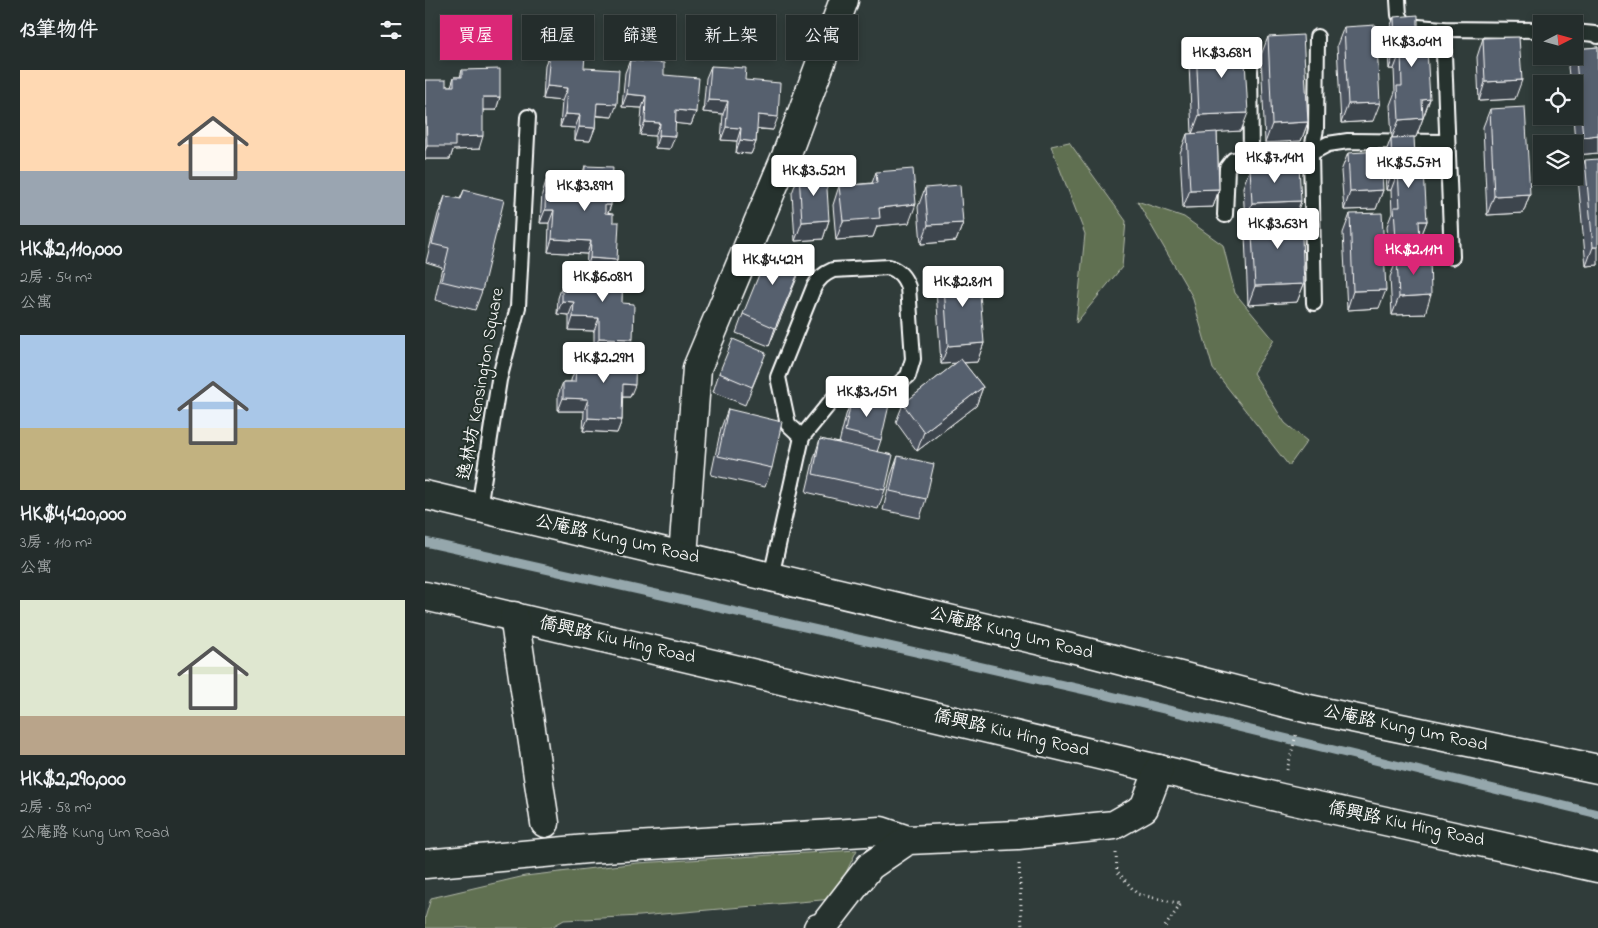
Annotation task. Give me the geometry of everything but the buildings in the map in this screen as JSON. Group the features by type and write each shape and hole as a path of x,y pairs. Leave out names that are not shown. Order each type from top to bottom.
{"street":[{"path":"683,556 697,368 786,156 844,0"},
{"name":"公庵路 Kung Um Road","path":"425,495 1069,648 1309,709 1598,769"},
{"name":"僑興路 Kiu Hing Road","path":"425,596 1281,798 1598,868"},
{"path":"514,616 545,823"},
{"path":"425,864 587,850 881,831 908,840 1018,835 1114,825 1144,808 1159,769"},
{"path":"818,928 823,927 870,866 908,840"}],"lane":[{"path":"1398,0 1399,15 1406,26 1443,29 1533,30"},
{"path":"1443,29 1451,257"},
{"path":"1583,33 1598,36"},
{"path":"1314,303 1311,153 1316,129 1317,38"},
{"path":"1250,59 1251,158"},
{"name":"逸林坊 Kensington Square","path":"479,508 499,380 518,307 528,117"},
{"path":"1225,215 1227,168 1233,160 1283,158 1311,153 1328,144 1348,141 1447,142"},
{"path":"771,577 802,437 833,398 895,387 908,376 913,359 908,287 898,271 889,267 833,270 819,280 778,377 788,424 802,437"}],"path":[{"path":"1285,778 1296,734"},
{"path":"1114,825 1117,871 1137,894 1181,904 1163,928"},
{"path":"1018,835 1022,928"}],"green space":[{"path":"1069,142 1126,221 1122,267 1076,323 1085,234 1051,146"},
{"path":"1137,201 1184,217 1223,245 1235,293 1274,340 1253,373 1285,423 1307,441 1289,466 1213,369 1192,296"},
{"path":"857,850 833,899 640,916 564,920 550,928 425,928 425,918 431,898 525,876 638,863"}],"waterway":[{"path":"425,542 1094,692 1598,814"}]}
